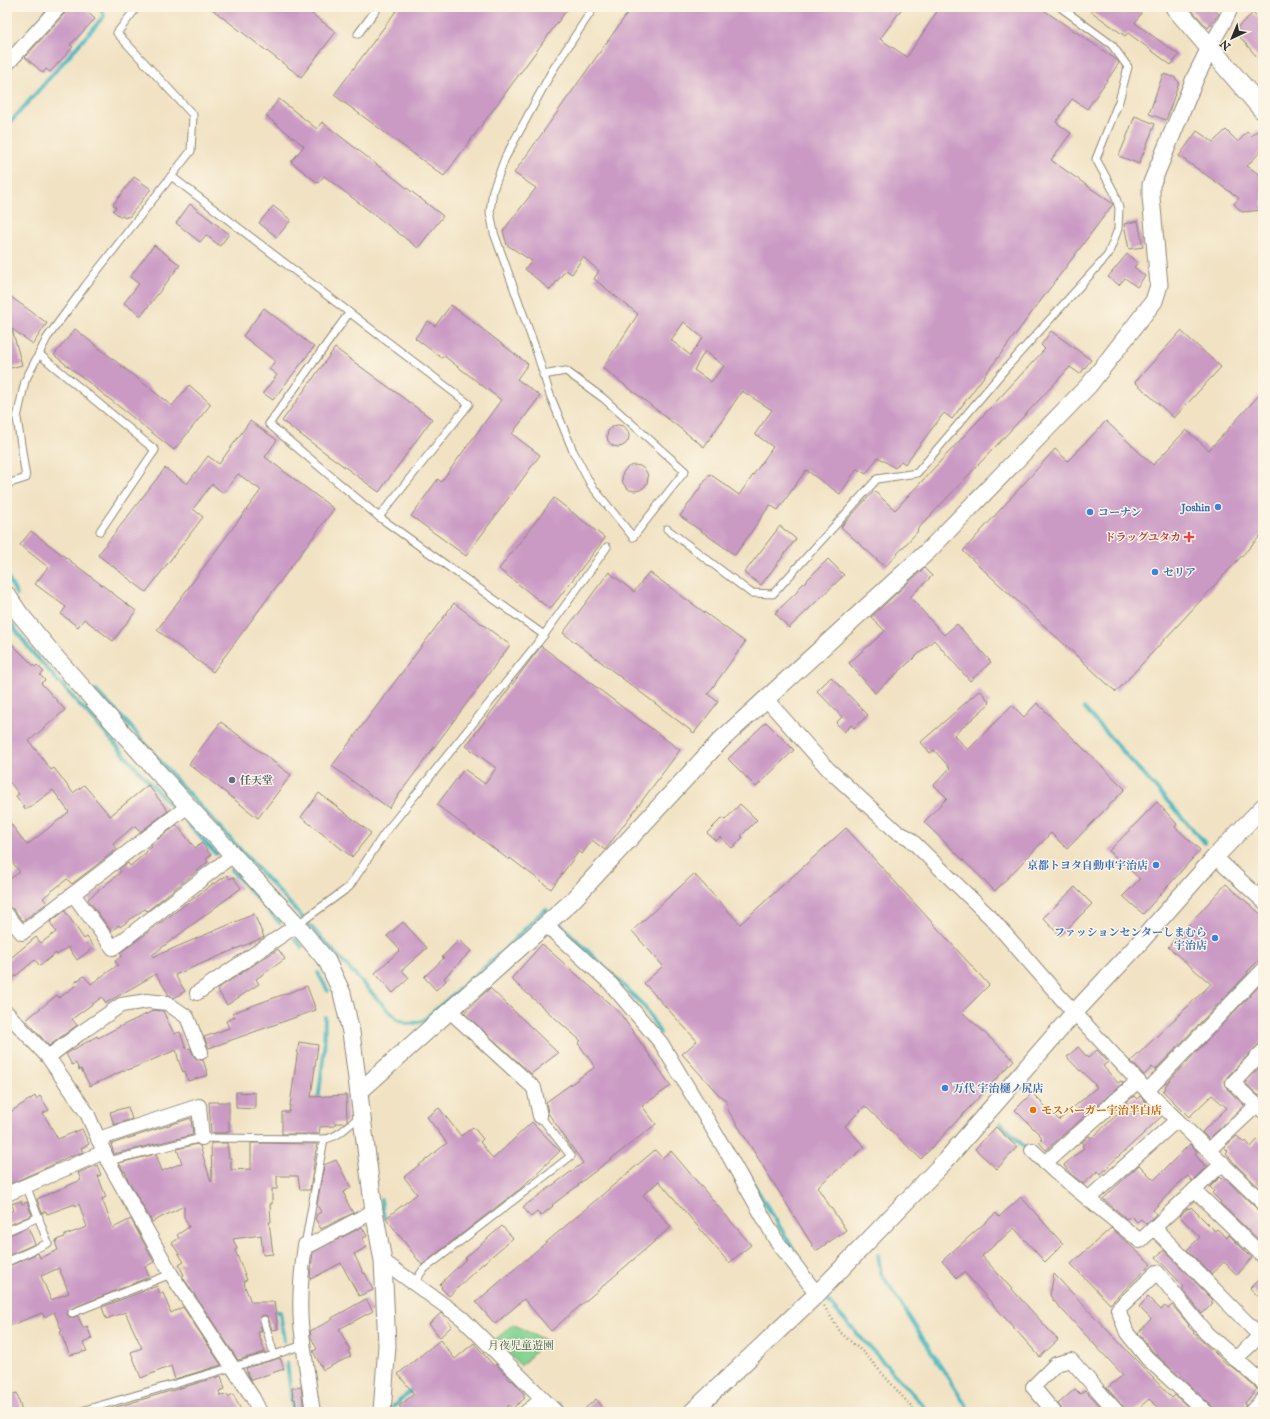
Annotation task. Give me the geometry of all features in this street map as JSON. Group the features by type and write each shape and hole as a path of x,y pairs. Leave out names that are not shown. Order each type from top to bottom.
{"main road":[{"path":"1175,7 1263,110"}],"street":[{"path":"7,64 59,7"},
{"path":"359,1092 571,902 720,741 939,540 1088,385 1154,301 1159,285 1151,185 1196,76 1214,38 1226,21 1231,7"},
{"path":"7,595 19,613 58,659 188,806 297,925 327,961 342,993 351,1032 374,1211 383,1262 388,1345 382,1412"},
{"path":"766,699 828,769 897,832 909,838 992,919 1074,1013 1143,1086 1263,1203"},
{"path":"7,915 22,933 188,806"},
{"path":"692,1412 817,1294 946,1160 1074,1013 1133,950 1215,857 1263,807"},
{"path":"73,894 113,948 233,855"},
{"path":"1215,857 1263,901"},
{"path":"197,993 297,925"},
{"path":"546,925 609,982 661,1042 729,1156 776,1240 817,1294"},
{"path":"1045,1163 1143,1086 1263,970"},
{"path":"48,1057 121,1005 147,1001 167,1003 187,1017 201,1052"},
{"path":"450,1011 534,1088 540,1116"},
{"path":"7,1013 48,1057 87,1113 103,1151 171,1274 253,1398 260,1412"},
{"path":"1209,1150 1260,1108 1233,1083 1263,1052"},
{"path":"7,1194 199,1106 202,1138"},
{"path":"1088,1199 1177,1120"},
{"path":"1032,1150 1045,1163 1140,1241 1223,1163"},
{"path":"1194,1190 1263,1256"},
{"path":"313,1412 301,1332 300,1291 305,1245 312,1244 374,1211"},
{"path":"1154,1228 1260,1336 1235,1359"},
{"path":"383,1262 462,1318 556,1412"},
{"path":"1206,1412 1147,1358 1127,1333 1118,1309 1157,1272 1206,1333 1263,1383"},
{"path":"1054,1412 1033,1387 1056,1364 1071,1360 1117,1412"},
{"path":"526,1412 543,1399"},
{"path":"1251,1412 1263,1399"}],"lane":[{"path":"7,484 26,478 17,418 25,381 47,338 86,285 191,151 193,115 117,33 137,7"},
{"path":"358,34 378,7"},
{"path":"543,375 566,371 603,398 685,471 633,537 592,485 573,451 543,375 494,233 490,212 493,190 505,158 552,71 594,7"},
{"path":"667,529 752,593 773,594 877,479 917,473 1006,368 1108,255 1118,229 1119,208 1114,192 1096,159 1120,101 1128,67 1112,45 1065,8"},
{"path":"171,176 469,404 379,517"},
{"path":"349,312 269,424 379,517 544,635"},
{"path":"39,354 155,450 100,531"},
{"path":"297,925 349,887 384,834 544,635 607,547"},
{"path":"103,1151 202,1138 324,1139 335,1136 362,1115"},
{"path":"414,1283 423,1270 571,1156 540,1116"},
{"path":"305,1245 324,1139"},
{"path":"7,1262 48,1243 26,1185"},
{"path":"7,1231 38,1217"},
{"path":"72,1313 171,1274"},
{"path":"264,1320 274,1356"},
{"path":"78,1412 274,1356 303,1345"}],"path":[{"path":"817,1294 841,1333 865,1354 916,1412"}],"green space":[{"name":"月夜児童遊園","path":"513,1324 546,1341 521,1366 495,1340"}],"building":[{"path":"67,7 82,7 95,19 70,45 73,47 50,72 46,69 43,73 25,57 65,13"},
{"path":"209,7 303,7 336,32 301,77"},
{"path":"399,7 569,7 444,176 334,95"},
{"path":"632,7 903,7 880,39 907,57 940,7 1039,7 1117,60 1119,63 1087,109 1072,99 1056,122 1071,133 1051,160 1113,204 952,419 944,413 905,464 901,461 895,468 878,457 866,474 857,469 840,494 806,470 778,510 770,505 735,555 680,516 710,474 739,495 773,447 755,434 772,410 742,391 704,447 603,368 638,314 594,279 599,271 583,257 572,274 566,270 550,290 525,269 532,261 507,245 503,231 536,188 514,173","holes":["684,322 703,338 690,355 671,340","705,351 724,366 711,382 694,370"]},
{"path":"1085,7 1132,7 1141,13 1135,23 1179,55 1171,65 1128,33 1125,36"},
{"path":"1189,7 1211,7 1219,14 1208,28"},
{"path":"1253,13 1263,24 1263,64 1234,30"},
{"path":"1163,74 1174,77 1179,82 1166,120 1149,114"},
{"path":"279,99 317,129 322,122 443,216 418,248 324,176 318,183 291,162 304,146 266,116"},
{"path":"1135,116 1155,124 1139,164 1119,156"},
{"path":"1226,130 1238,142 1247,132 1251,136 1258,130 1263,135 1263,149 1247,166 1263,177 1263,210 1242,212 1234,204 1239,198 1179,156 1197,131 1213,142"},
{"path":"134,177 151,189 129,217 121,217 113,211 116,207 113,205"},
{"path":"190,204 229,234 220,246 206,235 200,242 176,223"},
{"path":"273,206 291,220 277,237 259,223"},
{"path":"1138,221 1143,247 1129,249 1124,224"},
{"path":"154,245 180,265 141,316 124,303 139,284 130,277"},
{"path":"1127,254 1138,263 1134,267 1145,276 1137,287 1125,278 1119,285 1108,277"},
{"path":"7,294 47,323 33,344 12,329 22,365 7,369"},
{"path":"451,305 528,364 517,379 540,396 512,434 540,455 466,556 411,516 438,479 441,482 501,400 444,356 442,358 415,338 428,321 435,326"},
{"path":"264,308 314,347 273,400 263,393 277,375 269,369 275,361 243,336"},
{"path":"75,329 172,406 189,385 211,404 174,450 54,355"},
{"path":"1051,331 1091,360 1080,374 1070,367 917,530 918,531 885,567 841,527 874,491 895,510 1045,349 1041,345"},
{"path":"1181,331 1221,367 1174,418 1135,382"},
{"path":"335,348 432,419 379,492 282,421"},
{"path":"1263,391 1263,533 1116,692 963,551 1055,449 1068,461 1106,421 1153,465 1186,430 1209,450"},
{"path":"250,421 277,440 265,457 334,509 213,672 157,630 261,490 238,474 223,493 212,484 193,509 203,517 146,592 98,555 165,468 187,484 208,456 219,464"},
{"path":"618,425 622,426 628,432 628,440 622,446 618,447 614,446 608,440 607,436 608,432 614,426"},
{"path":"635,465 644,469 648,478 644,487 635,491 626,487 622,478 626,469"},
{"path":"554,498 605,538 550,609 499,569"},
{"path":"780,526 796,539 761,585 744,573"},
{"path":"31,531 136,611 113,641 84,619 78,627 61,614 66,607 35,584 48,567 20,545"},
{"path":"828,559 844,575 789,628 775,613"},
{"path":"924,568 932,576 910,597 944,635 957,624 991,662 970,681 934,640 875,693 849,663 885,631 871,617"},
{"path":"609,572 634,592 649,572 745,642 708,694 718,702 694,733 563,633"},
{"path":"454,603 510,645 389,808 332,766"},
{"path":"7,639 35,667 37,665 44,672 40,675 45,680 41,683 65,710 29,741 51,770 54,768 73,793 84,785 110,816 148,785 168,811 140,832 134,826 113,844 117,849 72,884 67,879 43,898 47,903 23,921 13,909 7,907 7,881 20,872 7,856 7,819 27,845 69,812 53,790 26,810 16,796 19,794 7,779"},
{"path":"541,646 680,750 605,850 592,840 582,854 579,851 551,889 510,858 509,860 437,805 464,769 485,784 496,768 466,746"},
{"path":"831,677 868,715 854,728 851,725 844,732 836,723 842,717 817,691"},
{"path":"980,690 990,703 954,735 968,750 1012,705 1024,717 1037,703 1125,789 1067,849 1051,833 995,891 924,822 947,798 934,785 950,768 934,750 930,753 921,742"},
{"path":"221,722 291,775 258,818 189,764"},
{"path":"766,722 794,750 756,787 728,759"},
{"path":"319,793 371,833 352,857 301,817"},
{"name":"京都トヨタ自動車宇治店","path":"1157,802 1177,824 1175,827 1200,850 1143,914 1123,896 1140,879 1109,851"},
{"path":"740,804 757,820 741,836 743,837 732,848 720,837 716,841 707,833 722,818 725,820"},
{"path":"177,825 195,848 202,843 211,855 206,859 208,862 147,911 145,909 143,910 120,927 119,925 111,931 88,899 121,872 119,869 128,863 130,866 152,847 150,845"},
{"path":"846,828 989,985 962,1012 1014,1060 921,1159 865,1106 845,1126 865,1147 817,1187 846,1230 816,1251 728,1110 727,1101 719,1095 682,1054 697,1041 644,983 663,966 632,931 694,874 740,924"},
{"path":"227,875 230,879 233,877 241,888 152,955 153,957 254,914 264,937 175,975 185,991 174,998 169,995 156,974 106,1003 102,997 72,1019 77,1025 49,1046 26,1020 57,995 59,998 75,986 74,983 84,976 91,984 118,965 115,961 122,956 120,953"},
{"path":"1226,884 1263,916 1263,956 1155,1070 1152,1067 1144,1075 1131,1061 1211,984 1168,947"},
{"path":"1075,887 1092,904 1060,936 1043,918"},
{"path":"65,911 84,939 87,937 94,947 77,960 68,947 57,955 56,953 40,966 35,960 7,983 7,961 36,937 41,943 56,932 50,922"},
{"path":"403,922 427,948 402,970 409,978 393,993 375,973 400,950 387,936"},
{"path":"459,940 471,951 444,978 446,981 436,990 424,977 444,958 442,957"},
{"path":"542,944 619,1012 671,1086 642,1106 656,1124 552,1205 553,1206 541,1216 537,1212 531,1217 523,1207 583,1163 548,1113 546,1102 595,1067 578,1043 581,1041 511,979"},
{"path":"278,949 285,959 256,979 259,984 227,1005 217,989"},
{"path":"1260,985 1263,988 1263,1040 1227,1077 1225,1081 1227,1089 1244,1105 1209,1139 1202,1132 1227,1108 1212,1095 1189,1117 1163,1091 1166,1088 1165,1086 1167,1083"},
{"path":"307,986 316,1010 209,1048 204,1037 229,1028 226,1021 235,1017 232,1013"},
{"path":"490,988 558,1053 531,1074 464,1013"},
{"path":"155,1010 163,1011 174,1034 180,1032 186,1049 190,1048 195,1058 203,1060 208,1075 188,1081 185,1071 183,1072 179,1062 176,1050 128,1070 127,1069 90,1086 81,1069 79,1070 76,1063 72,1065 66,1054 97,1036 98,1038"},
{"path":"299,1042 318,1045 311,1097 346,1095 347,1120 345,1123 335,1123 335,1126 320,1127 319,1134 282,1134 282,1112 289,1112"},
{"path":"1078,1047 1088,1058 1097,1050 1108,1062 1103,1066 1118,1083 1121,1081 1123,1083 1046,1150 1039,1142 1042,1140 1040,1138 1042,1137 1015,1110 1032,1093 1059,1120 1097,1087 1067,1057"},
{"path":"1262,1065 1263,1092 1259,1096 1245,1083"},
{"path":"236,1092 255,1093 255,1109 236,1108"},
{"path":"35,1096 36,1099 40,1096 49,1110 43,1113 58,1139 82,1129 89,1144 81,1148 83,1152 70,1156 7,1185 7,1114"},
{"path":"1134,1096 1137,1099 1140,1096 1161,1117 1101,1174 1098,1171 1083,1184 1070,1173 1064,1166 1065,1164 1084,1148 1082,1146 1084,1144 1082,1142 1089,1136 1092,1138 1122,1110 1120,1108"},
{"path":"209,1102 229,1102 229,1132 211,1133"},
{"path":"128,1107 132,1119 114,1125 110,1112"},
{"path":"439,1108 461,1136 473,1127 483,1139 480,1142 493,1159 532,1122 560,1151 521,1188 422,1265 386,1218 417,1194 404,1177 447,1143 427,1117"},
{"path":"191,1118 193,1135 114,1154 111,1144"},
{"path":"996,1127 1017,1147 997,1169 975,1149"},
{"path":"1237,1136 1244,1143 1246,1141 1251,1147 1258,1139 1263,1144 1263,1191 1236,1165 1226,1153 1228,1151 1224,1147"},
{"path":"211,1143 227,1143 229,1158 231,1158 231,1170 251,1169 251,1143 317,1144 310,1190 300,1190 298,1176 277,1176 277,1189 272,1189 272,1204 270,1204 271,1222 269,1222 273,1254 263,1255 261,1235 233,1239 237,1249 235,1250 247,1280 244,1281 244,1284 251,1302 274,1302 278,1329 272,1330 268,1317 265,1315 261,1316 259,1321 262,1332 258,1332 265,1352 238,1360 182,1276 184,1275 179,1265 184,1262 172,1243 179,1238 177,1235 189,1227 184,1217 184,1206 152,1222 128,1180 125,1171 124,1172 119,1163 156,1154 162,1171 182,1163 177,1149 197,1144 200,1146 211,1182"},
{"path":"1190,1144 1197,1151 1195,1154 1206,1167 1192,1181 1188,1176 1177,1185 1153,1210 1156,1214 1146,1224 1141,1219 1137,1222 1131,1216 1127,1219 1103,1199 1139,1165 1154,1180"},
{"path":"655,1150 662,1158 671,1151 751,1245 729,1263 659,1181 643,1195 671,1227 551,1331 524,1299 495,1324 476,1302"},
{"path":"336,1160 351,1188 343,1192 353,1213 321,1229 315,1218 317,1216 316,1215 321,1212 317,1205 324,1165"},
{"path":"97,1165 101,1175 98,1176 106,1197 102,1199 113,1228 131,1219 154,1262 145,1267 149,1277 68,1310 67,1313 69,1317 72,1318 78,1316 83,1328 87,1326 92,1339 83,1343 87,1351 70,1355 60,1332 62,1331 54,1312 44,1317 42,1313 9,1326 7,1320 7,1267 38,1253 40,1258 58,1250 55,1242 57,1242 56,1240 87,1227 79,1204 47,1214 46,1211 42,1213 37,1199 81,1180 78,1173","holes":["59,1268 69,1293 51,1300 41,1276"]},
{"path":"1220,1177 1222,1179 1224,1177 1257,1209 1263,1211 1263,1238 1260,1241 1220,1203 1221,1202 1212,1193 1214,1191 1210,1187"},
{"path":"1021,1197 1063,1244 1045,1262 1014,1228 982,1256 1058,1340 1040,1357 964,1272 957,1278 942,1261 996,1213 999,1217"},
{"path":"21,1201 22,1204 27,1202 32,1215 7,1226 7,1213 14,1210 11,1204"},
{"path":"1191,1207 1215,1231 1217,1229 1227,1238 1229,1235 1252,1258 1237,1275 1224,1262 1211,1274 1187,1250 1200,1237 1179,1216"},
{"path":"502,1226 513,1238 479,1267 449,1296 441,1288 442,1287 440,1284 466,1259 465,1258"},
{"path":"28,1227 35,1244 7,1256 7,1236"},
{"path":"362,1227 367,1236 362,1239 367,1247 354,1254 373,1290 359,1296 341,1263 311,1279 313,1252"},
{"path":"1111,1228 1151,1264 1110,1304 1071,1264"},
{"path":"1164,1250 1213,1300 1211,1302 1213,1303 1202,1314 1182,1289 1184,1287 1156,1257"},
{"path":"1054,1274 1172,1398 1175,1395 1190,1409 1186,1412 1164,1412 1149,1399 1134,1412 1125,1412 1123,1406 1107,1388 1123,1375 1053,1300 1050,1295"},
{"path":"1263,1275 1263,1301 1250,1288"},
{"path":"157,1286 160,1294 163,1293 171,1313 183,1307 221,1365 175,1379 171,1366 141,1378 131,1352 142,1348 125,1312 106,1319 102,1307"},
{"path":"1148,1297 1161,1310 1165,1306 1168,1309 1172,1305 1189,1325 1188,1326 1194,1332 1193,1333 1257,1389 1245,1403 1246,1405 1240,1412 1218,1412 1153,1352 1138,1333 1151,1319 1139,1307"},
{"path":"366,1299 373,1311 339,1329 350,1350 348,1351 351,1356 323,1370 313,1351 317,1349 311,1337 310,1331 332,1320 332,1318"},
{"path":"441,1313 452,1326 440,1337 429,1324"},
{"path":"440,1340 455,1359 474,1343 494,1366 496,1364 511,1381 512,1380 515,1383 525,1395 523,1396 525,1398 512,1409 509,1405 501,1412 405,1412 399,1406 414,1394 398,1374"},
{"path":"280,1358 284,1369 251,1380 246,1368"},
{"path":"221,1376 225,1389 219,1391 220,1396 228,1395 228,1397 233,1394 242,1412 111,1412 110,1409"},
{"path":"301,1387 304,1410 296,1411 292,1388"},
{"path":"1075,1389 1080,1394 1085,1390 1106,1412 1064,1412 1058,1404"},
{"path":"17,1393 22,1412 7,1412 7,1396"},
{"path":"596,1399 607,1412 581,1412"}],"waterway":[{"path":"7,126 104,16 100,7"},
{"path":"7,576 17,595"},
{"path":"7,618 31,651 170,805"},
{"path":"96,691 130,726 179,783 397,1019 409,1024 423,1021 505,949 545,909 551,915"},
{"path":"1084,708 1205,843"},
{"path":"186,822 216,854"},
{"path":"231,870 280,923"},
{"path":"557,921 645,1007 660,1033"},
{"path":"295,939 302,947"},
{"path":"318,973 328,991"},
{"path":"318,1102 324,1052 325,1017"},
{"path":"1001,1123 1028,1151"},
{"path":"746,1172 802,1263"},
{"path":"381,1200 384,1217"},
{"path":"878,1255 881,1273 970,1412"},
{"path":"821,1294 929,1412"},
{"path":"271,1311 280,1312 284,1341"},
{"path":"287,1362 293,1412"},
{"path":"393,1407 415,1387"},
{"path":"558,1404 566,1412"}],"place":[{"name":"Joshin","path":"1218,507"},
{"name":"コーナン","path":"1090,512"},
{"name":"ドラッグユタカ","path":"1189,537"},
{"name":"セリア","path":"1155,572"},
{"name":"任天堂","path":"232,780"},
{"name":"京都トヨタ自動車宇治店","path":"1156,865"},
{"name":"ファッションセンターしまむら 宇治店","path":"1215,938"},
{"name":"万代 宇治樋ノ尻店","path":"945,1088"},
{"name":"モスバーガー宇治半白店","path":"1033,1110"}]}
